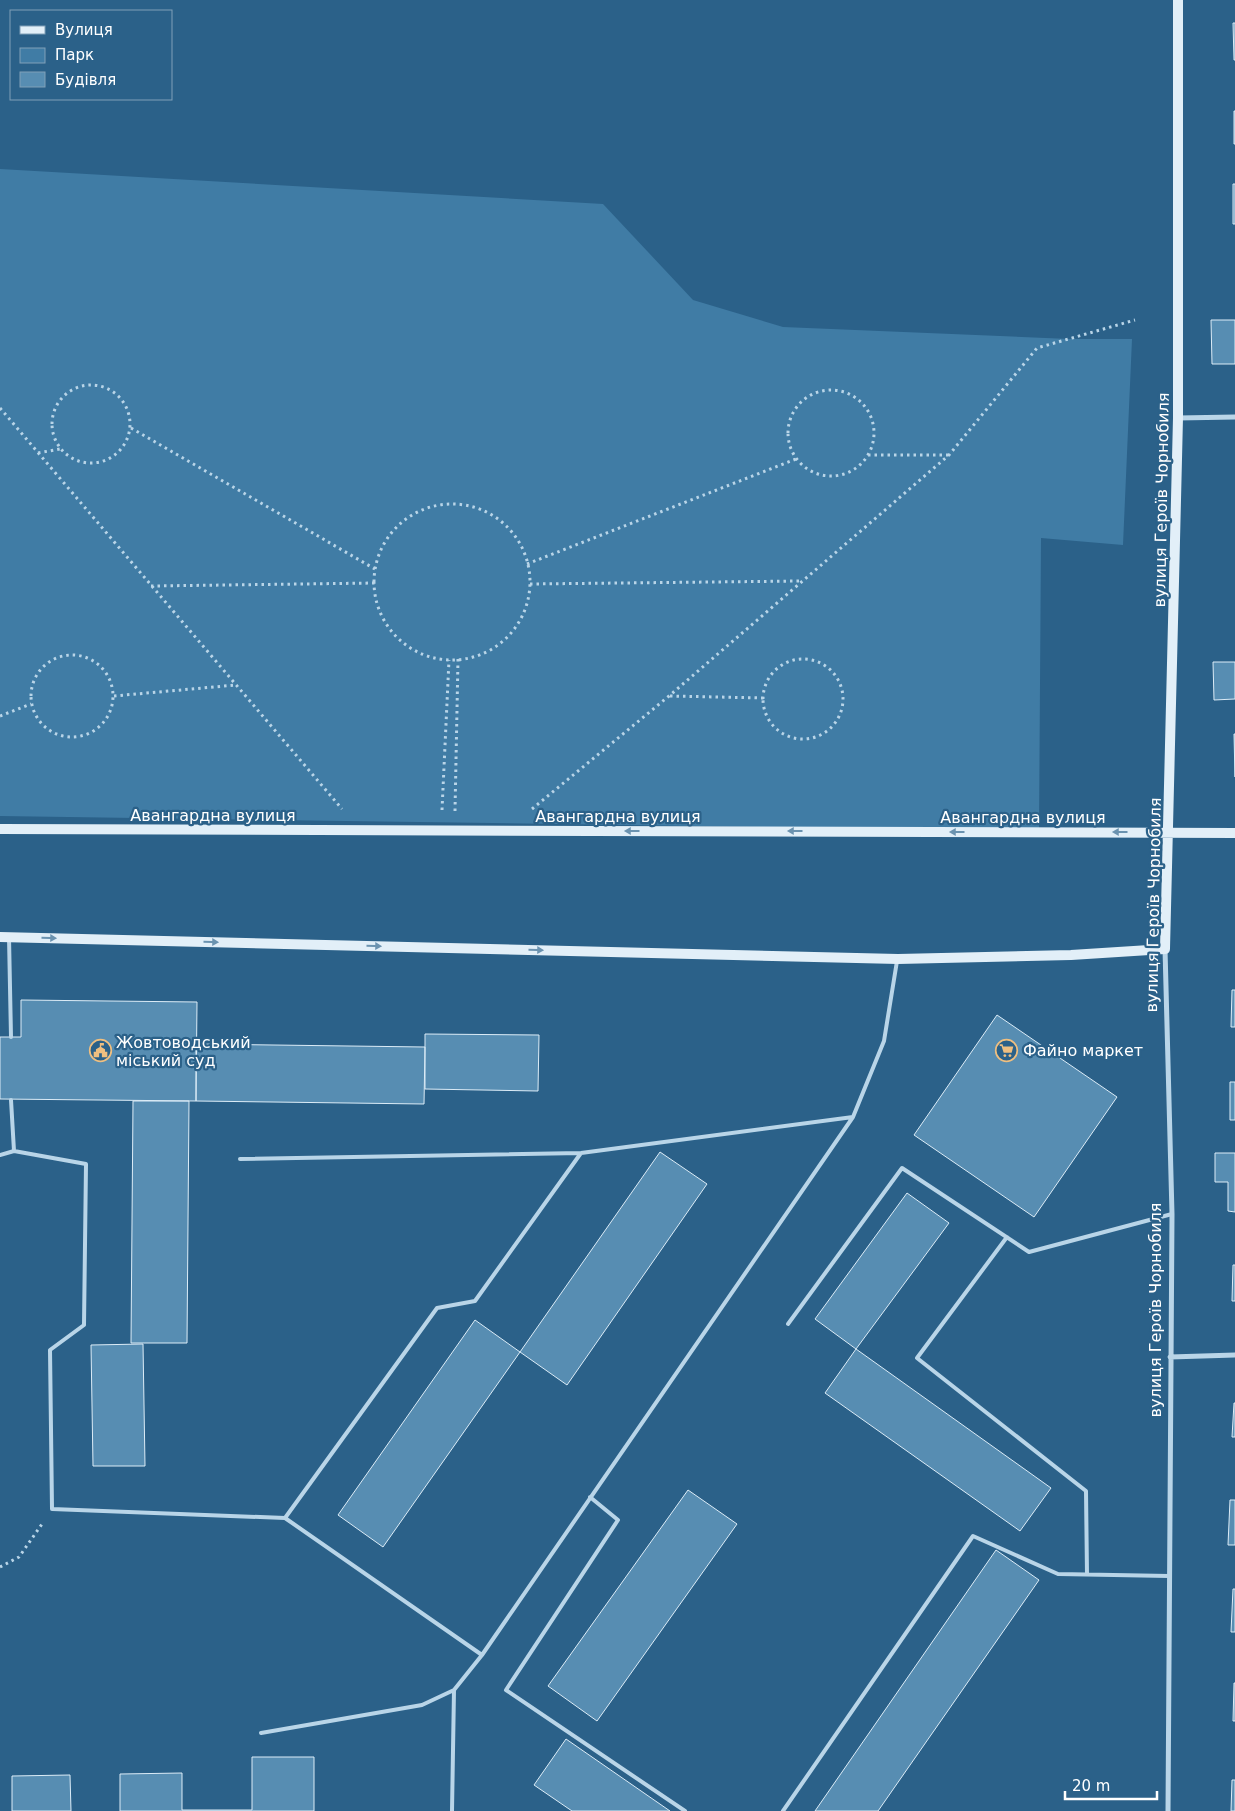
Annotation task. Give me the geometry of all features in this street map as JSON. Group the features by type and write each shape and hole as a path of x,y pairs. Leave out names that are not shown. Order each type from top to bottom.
{"street":[{"name":"вулиця Героїв Чорнобиля","path":"1168,1811 1172,1214 1166,949 1178,418 1178,0"},
{"path":"1178,418 1235,418"},
{"name":"Авангардна вулиця","path":"0,829 1235,833"},
{"path":"4,937 898,959 1072,955 1166,949"},
{"path":"1170,1356 1235,1355"}],"lane":[{"path":"4,937 12,1037"},
{"path":"261,1733 422,1704 454,1690 482,1655 853,1117 884,1041 898,959"},
{"path":"11,1100 14,1151"},
{"path":"240,1159 581,1153 853,1117"},
{"path":"0,1155 14,1151 86,1164 84,1324 50,1350 52,1509 284,1518 482,1655"},
{"path":"284,1518 437,1308 475,1301 581,1153"},
{"path":"788,1324 902,1168 1029,1252 1172,1214"},
{"path":"1007,1237 918,1358 1086,1491 1087,1574"},
{"path":"590,1498 618,1520 506,1690 684,1811"},
{"path":"783,1811 972,1536 1058,1574 1169,1576"},
{"path":"452,1811 454,1690"}],"path":[{"path":"506,830 669,696 949,455 1037,348 1135,320"},
{"path":"84,385 102,387 118,395 126,404 131,428 128,440 120,451 110,459 97,464 83,463 70,458 60,449 54,437 52,424 54,411 61,399 71,390 84,385"},
{"path":"822,391 836,391 850,395 861,403 869,415 873,428 873,442 868,455 858,466 846,473 833,476 819,475 806,468 796,458 790,446 788,432 790,418 798,405 809,396 822,391"},
{"path":"0,408 359,830"},
{"path":"131,428 374,569"},
{"path":"38,453 60,449"},
{"path":"868,455 949,455"},
{"path":"527,564 796,458"},
{"path":"443,505 469,506 494,516 514,534 526,557 527,564 530,584 526,610 512,633 492,650 467,659 442,660 418,653 397,638 382,618 374,594 374,569 383,545 398,526 419,512 443,505"},
{"path":"530,584 801,581"},
{"path":"151,586 375,583"},
{"path":"66,655 80,655 93,660 104,669 111,682 114,696 111,710 104,722 94,731 82,736 68,737 56,734 44,727 36,716 31,704 30,691 34,678 42,666 53,658 66,655"},
{"path":"455,830 458,659"},
{"path":"802,659 816,661 828,667 842,688 843,702 840,715 834,726 823,734 811,739 798,739 785,735 775,727 767,716 764,698 764,690 769,678 778,668 789,662 802,659"},
{"path":"442,830 450,660"},
{"path":"114,696 236,685"},
{"path":"669,696 764,698"},
{"path":"0,716 31,704"},
{"path":"0,1567 19,1557 52,1509"}],"green space":[{"path":"0,169 603,204 693,300 783,327 1069,339 1132,339 1123,545 1041,538 1039,831 0,816"}],"building":[{"path":"1233,23 1235,23 1235,60 1234,60"},
{"path":"1235,111 1235,144 1234,144"},
{"path":"1233,184 1235,184 1235,224 1233,224"},
{"path":"1211,320 1235,320 1235,364 1212,364"},
{"path":"1213,662 1235,662 1235,699 1214,700"},
{"path":"1234,734 1235,734 1235,777"},
{"path":"1232,990 1235,990 1235,1027 1231,1027"},
{"path":"21,1000 197,1002 196,1101 0,1099 0,1037 21,1037"},
{"path":"997,1015 1117,1097 1034,1217 914,1135"},
{"path":"425,1034 539,1035 538,1091 425,1089"},
{"path":"196,1044 425,1047 424,1104 196,1101"},
{"path":"1230,1082 1235,1082 1235,1120 1230,1120"},
{"path":"133,1101 189,1101 187,1343 131,1343"},
{"path":"660,1152 707,1184 567,1385 520,1352"},
{"path":"1215,1153 1235,1153 1235,1212 1228,1211 1228,1182 1215,1182"},
{"path":"907,1193 949,1223 856,1349 815,1319"},
{"path":"1233,1265 1235,1265 1235,1301 1232,1301"},
{"path":"475,1320 520,1352 383,1547 338,1515"},
{"path":"143,1344 145,1466 93,1466 91,1345"},
{"path":"856,1349 1051,1488 1020,1531 825,1393"},
{"path":"1234,1403 1235,1437 1232,1437"},
{"path":"688,1490 737,1524 597,1721 548,1686"},
{"path":"1230,1500 1235,1500 1235,1545 1228,1545"},
{"path":"996,1550 1039,1580 878,1811 815,1811"},
{"path":"1233,1589 1235,1589 1235,1632 1231,1632"},
{"path":"1234,1683 1235,1721 1233,1721"},
{"path":"566,1739 670,1811 572,1811 534,1785"},
{"path":"252,1757 314,1757 314,1811 120,1811 120,1774 182,1773 182,1810 252,1810"},
{"path":"70,1775 71,1811 12,1811 12,1776"},
{"path":"1232,1780 1235,1780 1235,1811 1231,1811"}],"place":[{"name":"Файно маркет","path":"1007,1050"},
{"name":"Жовтоводський міський суд","path":"100,1051"}]}
